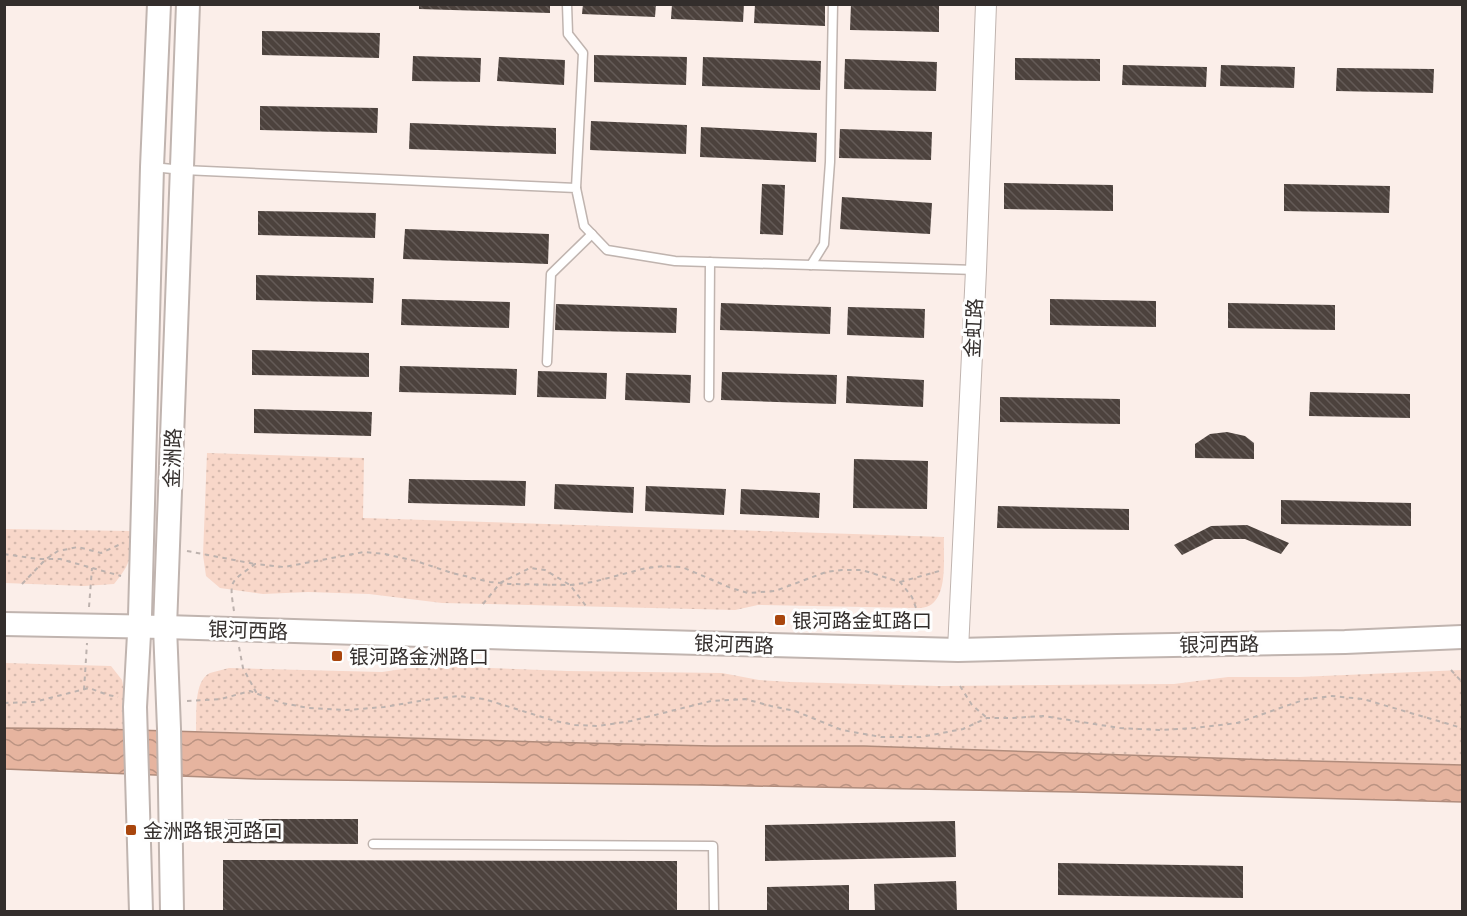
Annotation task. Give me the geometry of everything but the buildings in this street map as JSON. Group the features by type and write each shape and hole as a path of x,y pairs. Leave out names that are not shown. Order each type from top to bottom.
{"main road":[{"name":"金洲路","path":"141,912 137,779 131,703 140,621 152,167 159,4"},
{"name":"金洲路","path":"172,912 166,621 188,4"},
{"name":"银河西路","path":"4,612 140,621"},
{"name":"银河西路","path":"4,624 166,621 529,639 1117,646 1345,642 1462,637"},
{"name":"银河西路","path":"958,643 1462,625"}],"street":[{"name":"金虹路","path":"958,643 986,4"}],"lane":[{"path":"567,4 568,34 584,53 576,189 584,226 607,250 675,261 976,270"},
{"path":"811,265 824,244 830,162 834,4"},
{"path":"152,167 576,189"},
{"path":"547,362 551,274 592,234"},
{"path":"709,397 710,262"},
{"path":"373,844 713,846 714,912"}],"path":[{"path":"234,612 230,589 233,582 255,564 284,567 364,552 385,554 452,573 500,583 570,585 593,582 646,568 682,567 748,593 775,591 826,572 842,570 862,570 900,582 943,570"},
{"path":"4,554 38,559 60,559 121,576"},
{"path":"483,604 500,583 530,568 545,570 570,585 586,606"},
{"path":"900,582 912,597 916,608"},
{"path":"239,646 243,668 257,694"},
{"path":"84,690 85,666"},
{"path":"1451,670 1462,682"},
{"path":"960,686 972,705 987,718"},
{"path":"4,703 34,702 89,688 131,703"},
{"path":"185,701 221,699 250,691 291,705 347,710 458,696 484,699 555,721 597,726 631,721 711,701 745,699 795,711 842,730 881,737 921,737 963,729 987,718 1043,716 1120,728 1159,730 1194,728 1237,723 1306,699 1332,696 1363,699 1462,728"}],"shaded area":[{"path":"207,453 364,458 363,518 944,537 942,587 933,603 922,608 758,605 735,610 442,603 369,594 308,592 263,594 220,588 206,576 203,555"},
{"path":"5,529 131,531 131,554 124,571 114,584 84,586 5,583"},
{"path":"5,663 111,666 122,680 128,729 5,728"},
{"path":"436,666 722,673 759,680 790,682 939,686 1174,684 1228,677 1299,677 1462,670 1462,765 864,746 712,746 196,731 198,691 205,677 212,672 229,668 382,672"}],"water":[{"path":"5,728 712,746 864,746 1462,765 1462,802 1074,792 256,779 5,769"}],"place":[{"name":"银河路金虹路口","path":"780,620"},
{"name":"银河路金洲路口","path":"337,656"},
{"name":"金洲路银河路口","path":"131,830"}]}
